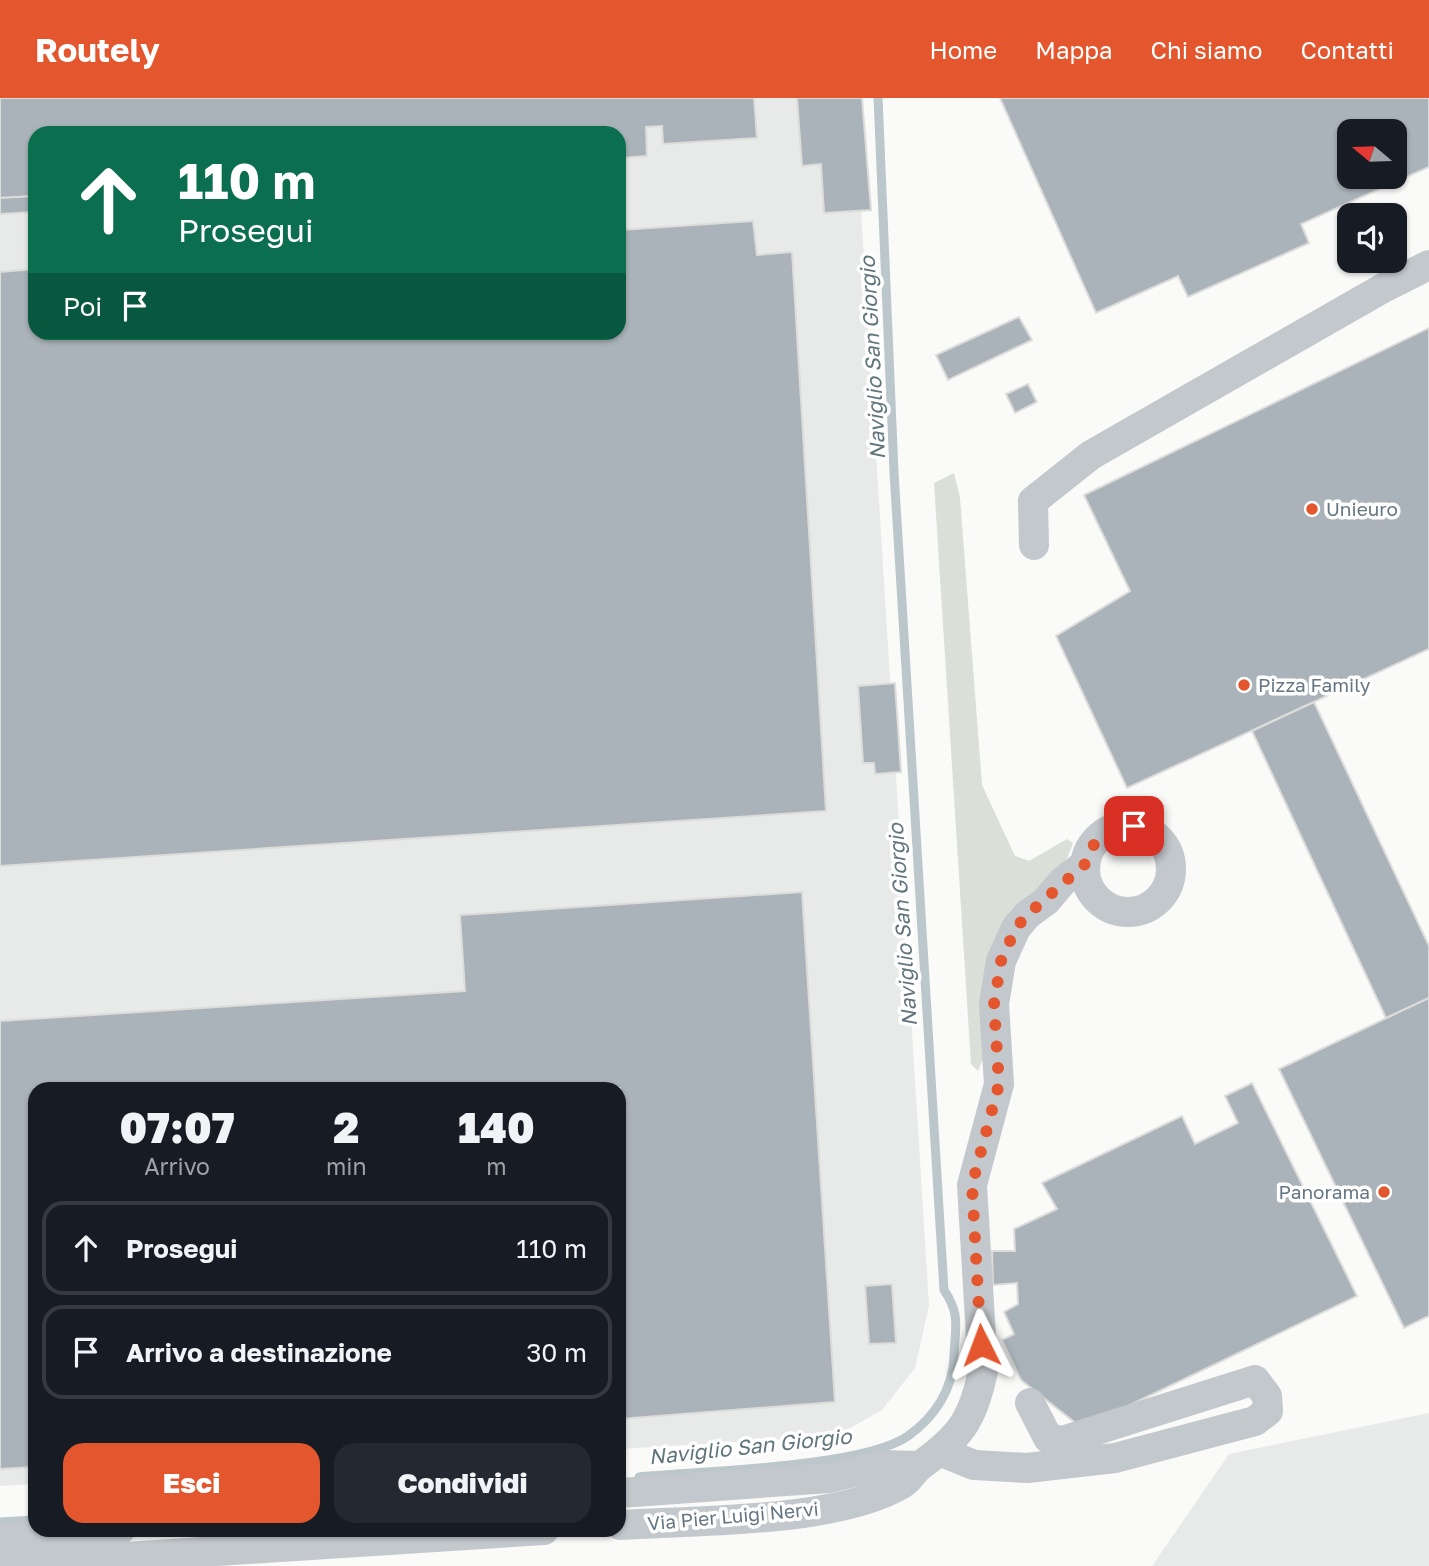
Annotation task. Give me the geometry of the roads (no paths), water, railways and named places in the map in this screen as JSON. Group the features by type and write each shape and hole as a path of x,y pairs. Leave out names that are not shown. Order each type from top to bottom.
{"street":[{"path":"1034,545 1033,501 1091,454 1385,287 1429,265"},
{"name":"Via Pier Luigi Nervi","path":"626,1525 810,1512 849,1504 904,1483 964,1426 978,1397 983,1371 972,1185 999,1084 994,1004 1001,961 1016,928 1027,915 1046,901 1074,897 1088,877"},
{"path":"930,1459 1027,1468 1115,1458 1255,1421 1268,1411 1267,1396 1255,1380 1062,1441 1048,1438 1030,1403"},
{"name":"Via Pier Luigi Nervi","path":"626,1493 829,1478 884,1465 930,1459"},
{"path":"0,1538 28,1536"},
{"path":"0,1565 435,1537"}],"waterway":[{"name":"Naviglio San Giorgio","path":"639,1477 779,1466 855,1455 886,1447 908,1436 934,1411 946,1391 953,1368 956,1322 953,1307 944,1290 894,472 878,98"},
{"name":"Naviglio San Giorgio","path":"0,1522 28,1520"}],"place":[{"name":"Unieuro","path":"1312,509"},
{"name":"Pizza Family","path":"1244,685"},
{"name":"Panorama","path":"1384,1192"}]}
